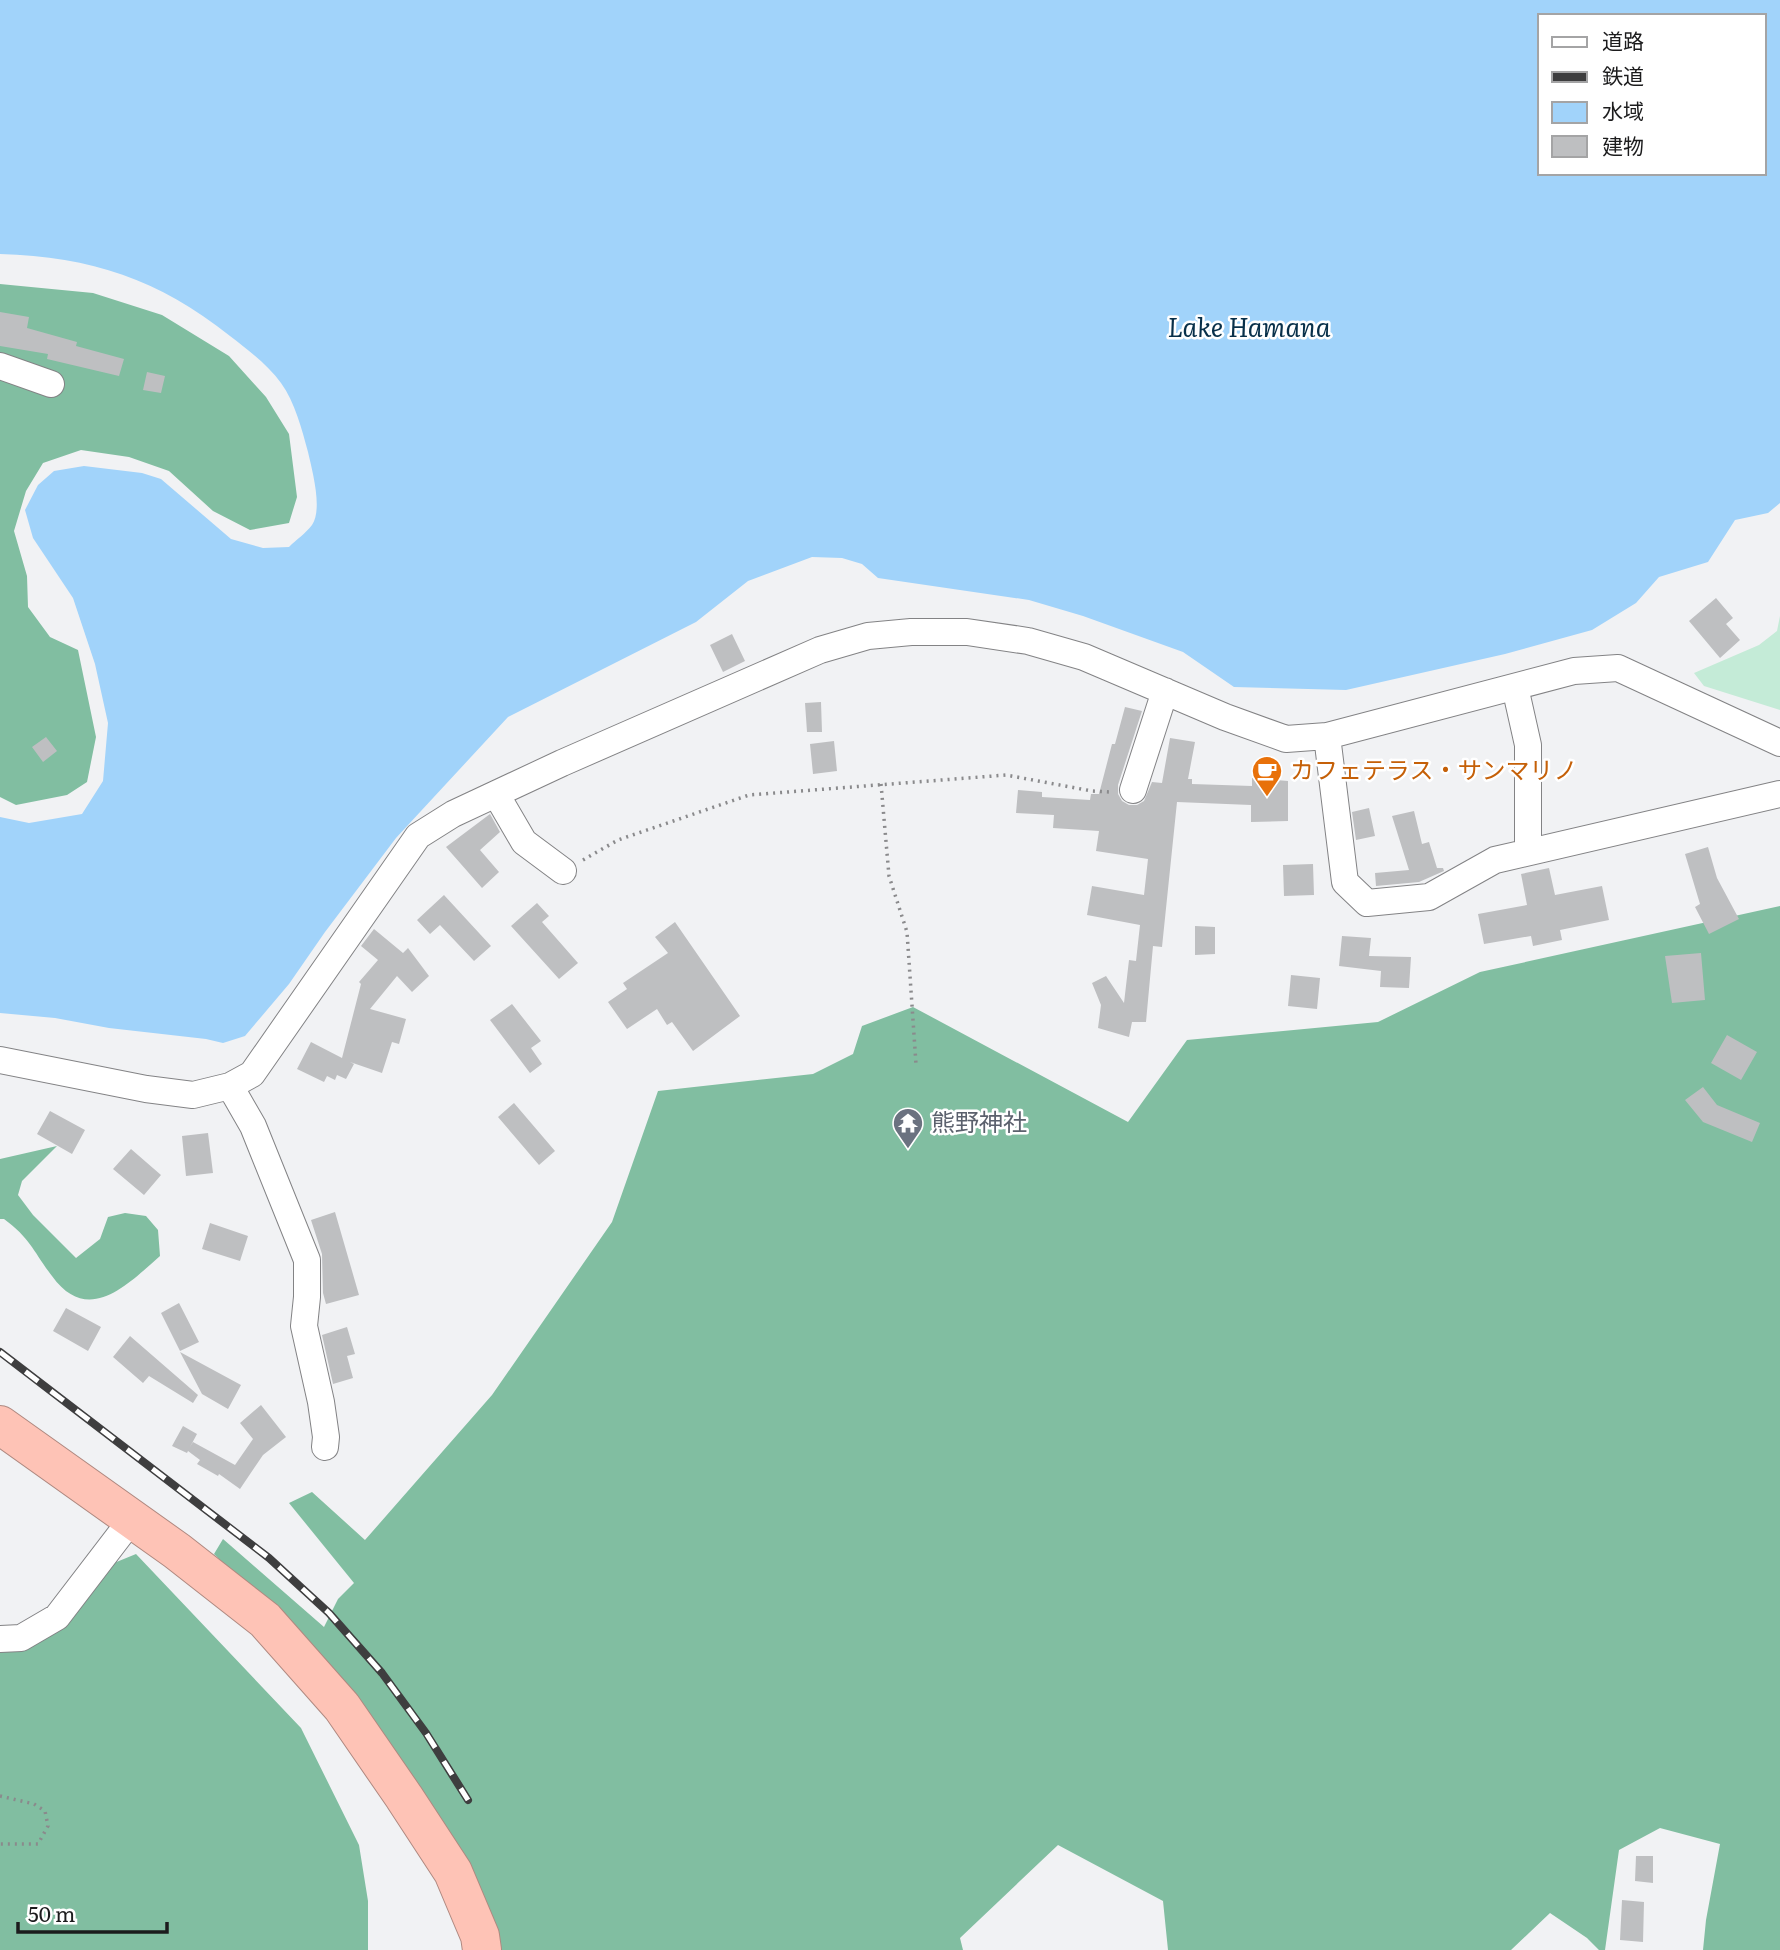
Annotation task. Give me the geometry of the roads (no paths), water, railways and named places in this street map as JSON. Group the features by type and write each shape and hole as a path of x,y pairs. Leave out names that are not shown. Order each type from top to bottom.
{"highway":[{"path":"0,1425 132,1519 265,1620 342,1707 453,1872 480,1936 482,1950"}],"street":[{"path":"0,366 51,384"},
{"path":"0,1060 146,1089 193,1095 230,1086 253,1074 418,836 453,814 496,794 820,650 867,636 911,632 967,632 1028,640 1084,657 1225,717 1286,739 1327,736 1574,671 1618,668 1780,743"},
{"path":"1515,687 1528,745 1528,851"},
{"path":"1133,790 1165,691"},
{"path":"1327,736 1345,882 1367,903 1429,897 1495,860 1780,794"},
{"path":"496,794 524,842 563,871"},
{"path":"230,1086 253,1126 307,1260 304,1326 321,1402 325,1447"},
{"path":"0,1639 21,1638 57,1617 132,1519"}],"water":[{"name":"Lake Hamana","path":"0,0 1780,0 1780,503 1768,513 1735,520 1708,562 1659,577 1636,603 1592,630 1505,654 1346,690 1234,687 1183,652 1083,616 1029,600 878,578 862,564 842,558 812,557 748,581 696,622 508,717 396,838 289,984 245,1036 223,1043 55,1018 0,1013 0,817 29,823 82,814 103,781 108,723 95,664 73,598 33,538 25,510 38,485 54,471 84,466 142,473 161,479 231,539 263,548 289,547 312,525 317,509 308,452 298,416 281,383 257,358 203,316 150,286 122,275 94,266 33,256 0,254"}],"railway":[{"path":"0,1352 269,1558 329,1613 382,1673 426,1733 468,1800"}],"place":[{"name":"カフェテラス・サンマリノ","path":"1267,798"},
{"name":"熊野神社","path":"908,1150"}]}
